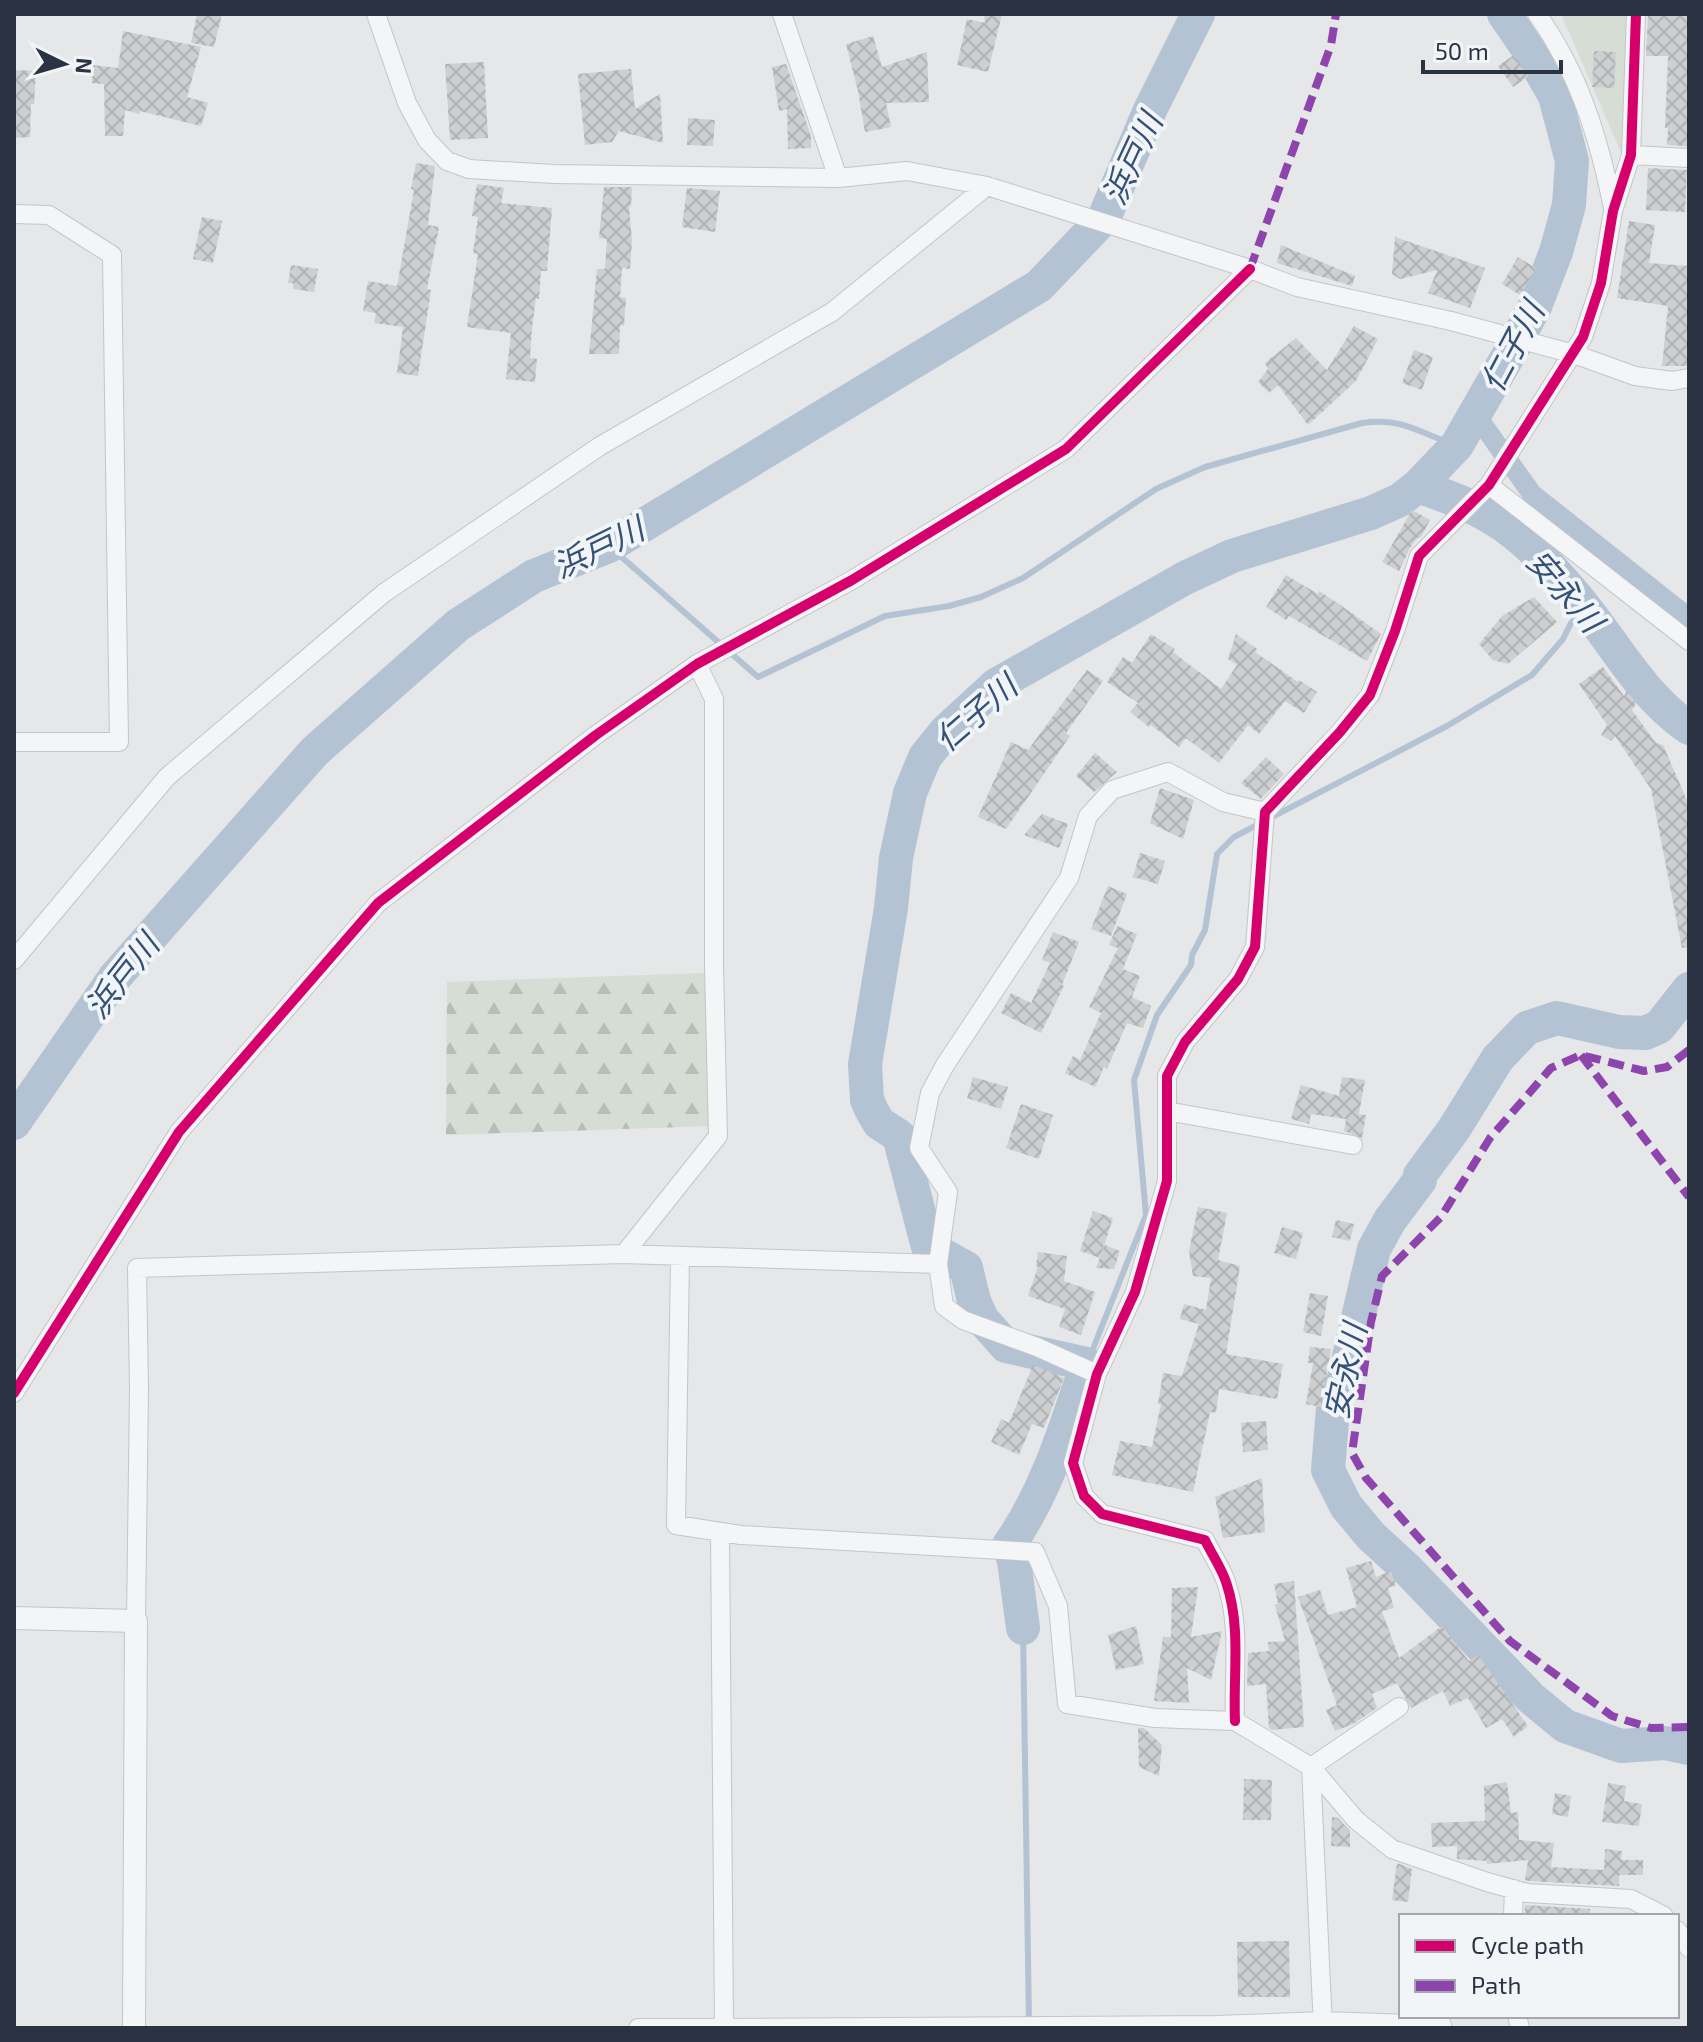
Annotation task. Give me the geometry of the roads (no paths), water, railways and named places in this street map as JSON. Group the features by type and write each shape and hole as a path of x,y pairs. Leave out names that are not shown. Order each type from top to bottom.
{"street":[{"path":"376,14 407,103 427,140 447,161 469,169 554,174 838,178 907,171 987,186 1250,269 1297,287 1451,321 1574,354 1635,376 1672,381 1689,378"},
{"path":"782,14 838,178"},
{"path":"1537,14 1556,40 1586,103 1603,156 1613,211"},
{"path":"1235,1721 1235,1627 1227,1583 1205,1540 1102,1514 1084,1496 1073,1463 1097,1374 1135,1292 1167,1181 1167,1076 1185,1042 1238,979 1255,947 1265,812 1370,695 1419,556 1489,485 1583,337 1601,283 1613,211 1631,155 1636,14"},
{"path":"1631,155 1689,158"},
{"path":"14,960 167,777 384,593 600,446 832,312 987,186"},
{"path":"14,214 49,215 112,255 119,742 14,742"},
{"path":"14,1393 179,1132 378,903 596,735 697,664 852,580 1066,449 1250,269"},
{"path":"1489,485 1689,641"},
{"path":"624,1254 718,1136 714,967 714,699 697,664"},
{"path":"1097,1374 1037,1347 963,1320 944,1306 938,1264 948,1192 919,1148 930,1093 945,1065 1069,878 1088,816 1112,790 1168,772 1223,802 1265,812"},
{"path":"1167,1111 1353,1145"},
{"path":"134,2028 139,1389 137,1268 624,1254 938,1264"},
{"path":"680,1257 676,1525 720,1532 1035,1552 1058,1606 1067,1704 1155,1718 1235,1721 1311,1767 1356,1820 1392,1849 1527,1893 1631,1899 1660,1914"},
{"path":"720,1532 723,2028"},
{"path":"14,1618 136,1621"},
{"path":"1311,1767 1399,1707"},
{"path":"1311,1767 1323,2024"},
{"path":"1513,1914 1514,1889"},
{"path":"638,2028 1442,2025"}],"waterway":[{"name":"浜戸川","path":"14,1123 115,977 315,751 458,625 534,576 609,546 1039,286 1104,218 1150,110 1198,14"},
{"name":"仁子川","path":"1023,1628 1009,1545 1045,1480 1087,1364 1006,1346 982,1319 966,1268 928,1247 899,1136 879,1123 867,1100 865,1064 891,908 896,858 910,793 925,757 946,731 996,685 1185,578 1232,556 1371,513 1400,500 1418,486 1457,445 1536,304 1556,252 1569,205 1572,161 1555,96 1504,14"},
{"path":"1476,415 1532,494 1689,618"},
{"path":"609,546 758,677 885,616 949,606 981,597 1023,578 1156,489 1205,467 1362,423 1401,424 1457,445"},
{"name":"安永川","path":"1418,486 1483,513 1525,543 1573,593 1655,699 1689,728"},
{"path":"1087,1364 1146,1215 1134,1080 1157,1015 1191,965 1192,955 1205,930 1217,854 1234,837 1447,726 1532,675 1584,610"},
{"name":"安永川","path":"1689,989 1659,1027 1645,1033 1619,1032 1557,1018 1527,1028 1498,1058 1374,1249 1344,1378 1333,1408 1328,1470 1346,1506 1371,1536 1407,1569 1531,1698 1565,1726 1621,1746 1665,1743 1689,1748"},
{"path":"1023,1628 1029,2024"}]}
